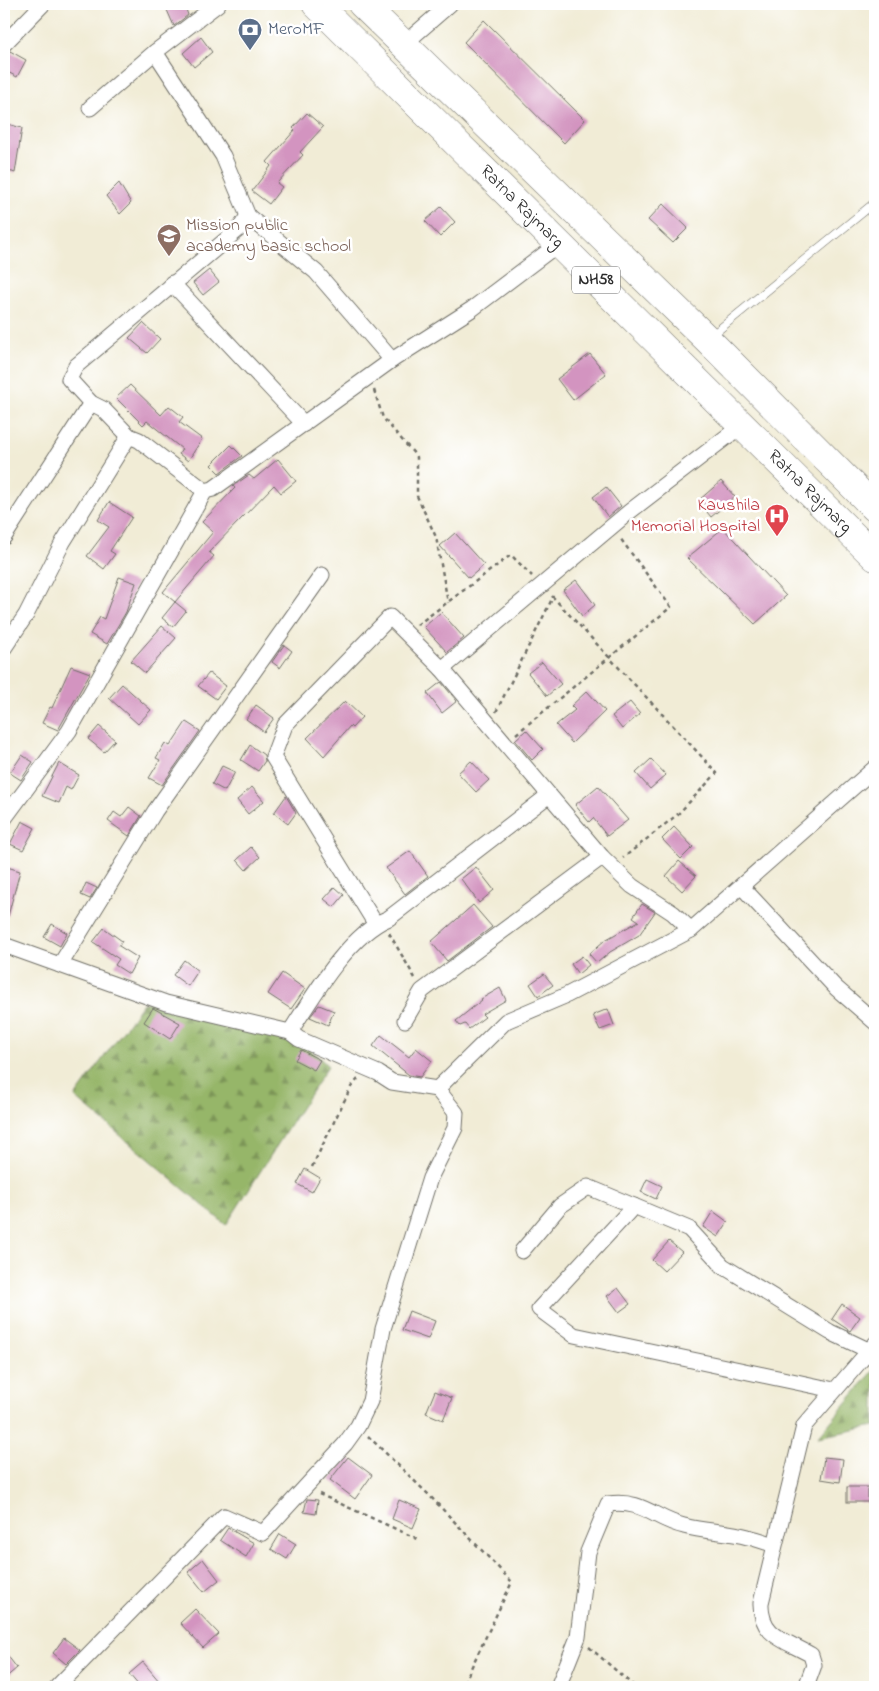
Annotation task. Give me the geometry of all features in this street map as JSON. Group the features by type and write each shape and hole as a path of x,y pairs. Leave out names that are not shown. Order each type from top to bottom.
{"highway":[{"name":"Ratna Rajmarg","path":"316,4 875,557"},
{"name":"Ratna Rajmarg","path":"362,4 707,339 875,508"}],"street":[{"path":"4,44 43,4"},
{"path":"90,108 155,52 218,4"},
{"path":"404,44 450,4"},
{"path":"155,52 223,156 248,216 316,272 392,360"},
{"path":"205,491 139,440 129,436 103,409 91,403 69,379 76,366 172,283 240,228 248,216"},
{"path":"4,819 69,731 205,491 213,489 392,360 472,309 558,244"},
{"path":"172,283 304,424"},
{"path":"4,538 91,403"},
{"path":"442,670 612,526 742,426"},
{"path":"4,648 26,615 63,542 129,436"},
{"path":"60,965 155,810 322,575"},
{"path":"379,922 273,757 285,725 390,617 442,670 607,862 632,886 672,913 691,930"},
{"path":"437,1089 506,1021 567,996 691,930 875,768"},
{"path":"290,1032 329,970 379,922 389,918 549,795"},
{"path":"405,1020 422,991 607,862"},
{"path":"742,887 836,988 875,1022"},
{"path":"4,945 166,1003 290,1032 299,1039 366,1068 392,1082 437,1089 456,1113 455,1128 430,1178 383,1329 370,1401 358,1426 306,1488 263,1533 224,1516 57,1687"},
{"path":"522,1252 560,1206 588,1187 689,1229 723,1266 830,1332 873,1347 804,1426 792,1484 774,1545 761,1604 760,1616 768,1632 811,1655 814,1665 806,1687"},
{"path":"634,1206 539,1309 574,1335 834,1390"},
{"path":"558,1687 578,1638 588,1552 608,1504 623,1502 656,1513 680,1526 704,1532 748,1536 774,1545"}],"lane":[{"path":"707,339 873,204"}],"path":[{"path":"369,377 383,418 417,457 417,496 436,537 448,603"},
{"path":"505,743 671,607 612,526"},
{"path":"406,633 511,555 542,585 717,773 678,814 607,862"},
{"path":"489,725 553,597"},
{"path":"379,922 422,991"},
{"path":"312,1167 351,1087 366,1068"},
{"path":"358,1426 429,1495 512,1582 462,1687"},
{"path":"306,1488 420,1540"},
{"path":"578,1638 635,1687"}],"green space":[{"path":"155,1002 200,1019 299,1039 328,1066 226,1225 75,1097 143,1003"},
{"path":"875,1369 875,1426 818,1437"}],"building":[{"path":"175,4 184,4 188,15 174,26 167,10"},
{"path":"484,20 585,120 564,143 464,42"},
{"path":"201,37 212,52 194,67 183,53"},
{"path":"10,51 26,60 17,77 4,70 4,62"},
{"path":"307,113 323,127 300,152 303,155 277,183 282,187 269,204 252,191 271,166 267,162"},
{"path":"4,123 22,128 15,173 4,169"},
{"path":"119,183 131,203 120,214 106,196"},
{"path":"663,204 688,228 673,243 648,220"},
{"path":"441,207 455,222 440,237 425,221"},
{"path":"209,270 219,282 203,295 193,283"},
{"path":"143,323 160,339 147,353 129,338"},
{"path":"590,354 606,374 573,400 557,379"},
{"path":"130,385 161,415 169,406 183,417 179,422 202,439 188,461 179,454 182,449 147,421 143,425 116,398"},
{"path":"231,445 242,456 219,473 211,465"},
{"path":"278,459 296,481 281,493 274,485 209,552 214,556 175,602 163,592 213,532 202,522 235,488 233,486 249,475 254,479"},
{"path":"721,481 735,497 711,517 698,501"},
{"path":"606,487 621,506 608,517 593,497"},
{"path":"109,502 132,517 110,551 115,554 104,569 87,556 109,527 98,520"},
{"path":"723,528 786,596 755,624 687,558"},
{"path":"455,533 484,565 469,578 440,546"},
{"path":"119,577 136,583 126,612 107,644 90,634 100,617 104,619"},
{"path":"576,580 595,605 582,616 563,590"},
{"path":"175,602 186,611 173,627 162,618"},
{"path":"441,612 464,638 447,652 424,627"},
{"path":"162,626 176,638 145,673 131,661"},
{"path":"284,645 292,651 280,668 272,662"},
{"path":"542,662 561,684 547,696 528,673"},
{"path":"71,666 90,673 58,730 42,723 50,707 52,708"},
{"path":"209,673 226,686 216,699 198,686"},
{"path":"441,682 457,701 442,713 427,693"},
{"path":"122,684 151,710 138,724 109,698"},
{"path":"587,691 605,711 572,743 556,725 575,710 571,706"},
{"path":"345,701 362,717 352,728 350,726 324,756 307,738"},
{"path":"630,702 640,714 622,729 612,716"},
{"path":"256,705 274,718 264,732 246,719"},
{"path":"186,722 200,731 162,785 149,778 160,760 156,758 165,743 170,746"},
{"path":"99,726 115,740 104,752 88,739"},
{"path":"526,730 543,749 532,760 515,740"},
{"path":"250,745 264,755 265,761 258,771 241,760"},
{"path":"22,755 33,762 21,780 10,773"},
{"path":"651,759 666,775 650,789 636,773"},
{"path":"471,761 489,780 476,792 458,773"},
{"path":"59,763 79,775 71,790 66,787 59,803 42,796"},
{"path":"222,766 235,772 225,791 212,784"},
{"path":"598,786 628,820 607,836 593,818 589,822 575,805"},
{"path":"252,787 264,801 248,814 237,800"},
{"path":"286,796 296,813 288,824 274,813"},
{"path":"129,807 141,816 129,836 108,821 114,812 121,817"},
{"path":"22,821 35,828 23,850 10,844"},
{"path":"674,827 693,847 681,859 662,839"},
{"path":"251,847 260,857 246,870 237,860"},
{"path":"410,851 428,876 405,894 386,868"},
{"path":"679,861 696,876 682,891 666,876"},
{"path":"4,866 20,871 8,916 4,915"},
{"path":"476,867 494,890 479,903 461,879"},
{"path":"86,883 97,888 90,899 81,895"},
{"path":"335,887 344,895 334,907 324,899"},
{"path":"642,904 655,912 639,935 610,952 597,963 589,954 605,940 639,921 633,917"},
{"path":"473,905 492,927 447,961 431,942"},
{"path":"52,924 67,933 60,946 44,937"},
{"path":"104,928 122,941 119,946 138,958 129,974 115,965 119,959 93,942"},
{"path":"582,956 589,965 578,974 571,964"},
{"path":"184,960 198,971 188,986 173,975"},
{"path":"282,973 305,989 291,1009 268,994"},
{"path":"544,974 553,985 538,996 530,984"},
{"path":"500,988 506,1000 482,1014 485,1017 469,1029 465,1024 460,1026 456,1021 481,999"},
{"path":"319,1005 334,1011 328,1025 310,1017"},
{"path":"153,1008 180,1023 170,1039 144,1022"},
{"path":"608,1009 614,1025 600,1030 593,1015"},
{"path":"381,1035 409,1057 416,1048 432,1061 420,1077 409,1075 373,1046"},
{"path":"301,1050 320,1060 314,1070 295,1060"},
{"path":"305,1169 320,1178 312,1192 297,1184"},
{"path":"647,1179 662,1186 656,1199 641,1192"},
{"path":"713,1211 728,1222 718,1237 703,1227"},
{"path":"669,1241 682,1252 664,1271 652,1260"},
{"path":"618,1288 630,1304 619,1312 607,1296"},
{"path":"842,1304 860,1317 850,1331 832,1319"},
{"path":"409,1311 435,1321 428,1339 402,1330"},
{"path":"435,1391 452,1398 443,1420 426,1413"},
{"path":"348,1457 372,1475 355,1499 330,1480"},
{"path":"824,1457 843,1459 840,1482 821,1479"},
{"path":"847,1487 868,1487 868,1502 847,1502"},
{"path":"307,1499 318,1500 316,1514 304,1512"},
{"path":"399,1500 421,1509 413,1528 392,1519"},
{"path":"228,1528 254,1543 246,1557 220,1540"},
{"path":"280,1534 296,1544 287,1559 271,1549"},
{"path":"203,1559 219,1580 204,1592 188,1572"},
{"path":"195,1609 219,1634 203,1648 180,1623"},
{"path":"64,1638 80,1650 66,1664 53,1653"},
{"path":"4,1651 17,1668 4,1679"},
{"path":"143,1662 160,1682 154,1687 140,1687 129,1674"}],"place":[{"name":"MeroMF","path":"250,51"},
{"name":"Mission public academy basic school","path":"169,257"},
{"name":"Kaushila Memorial Hospital","path":"777,537"}]}
